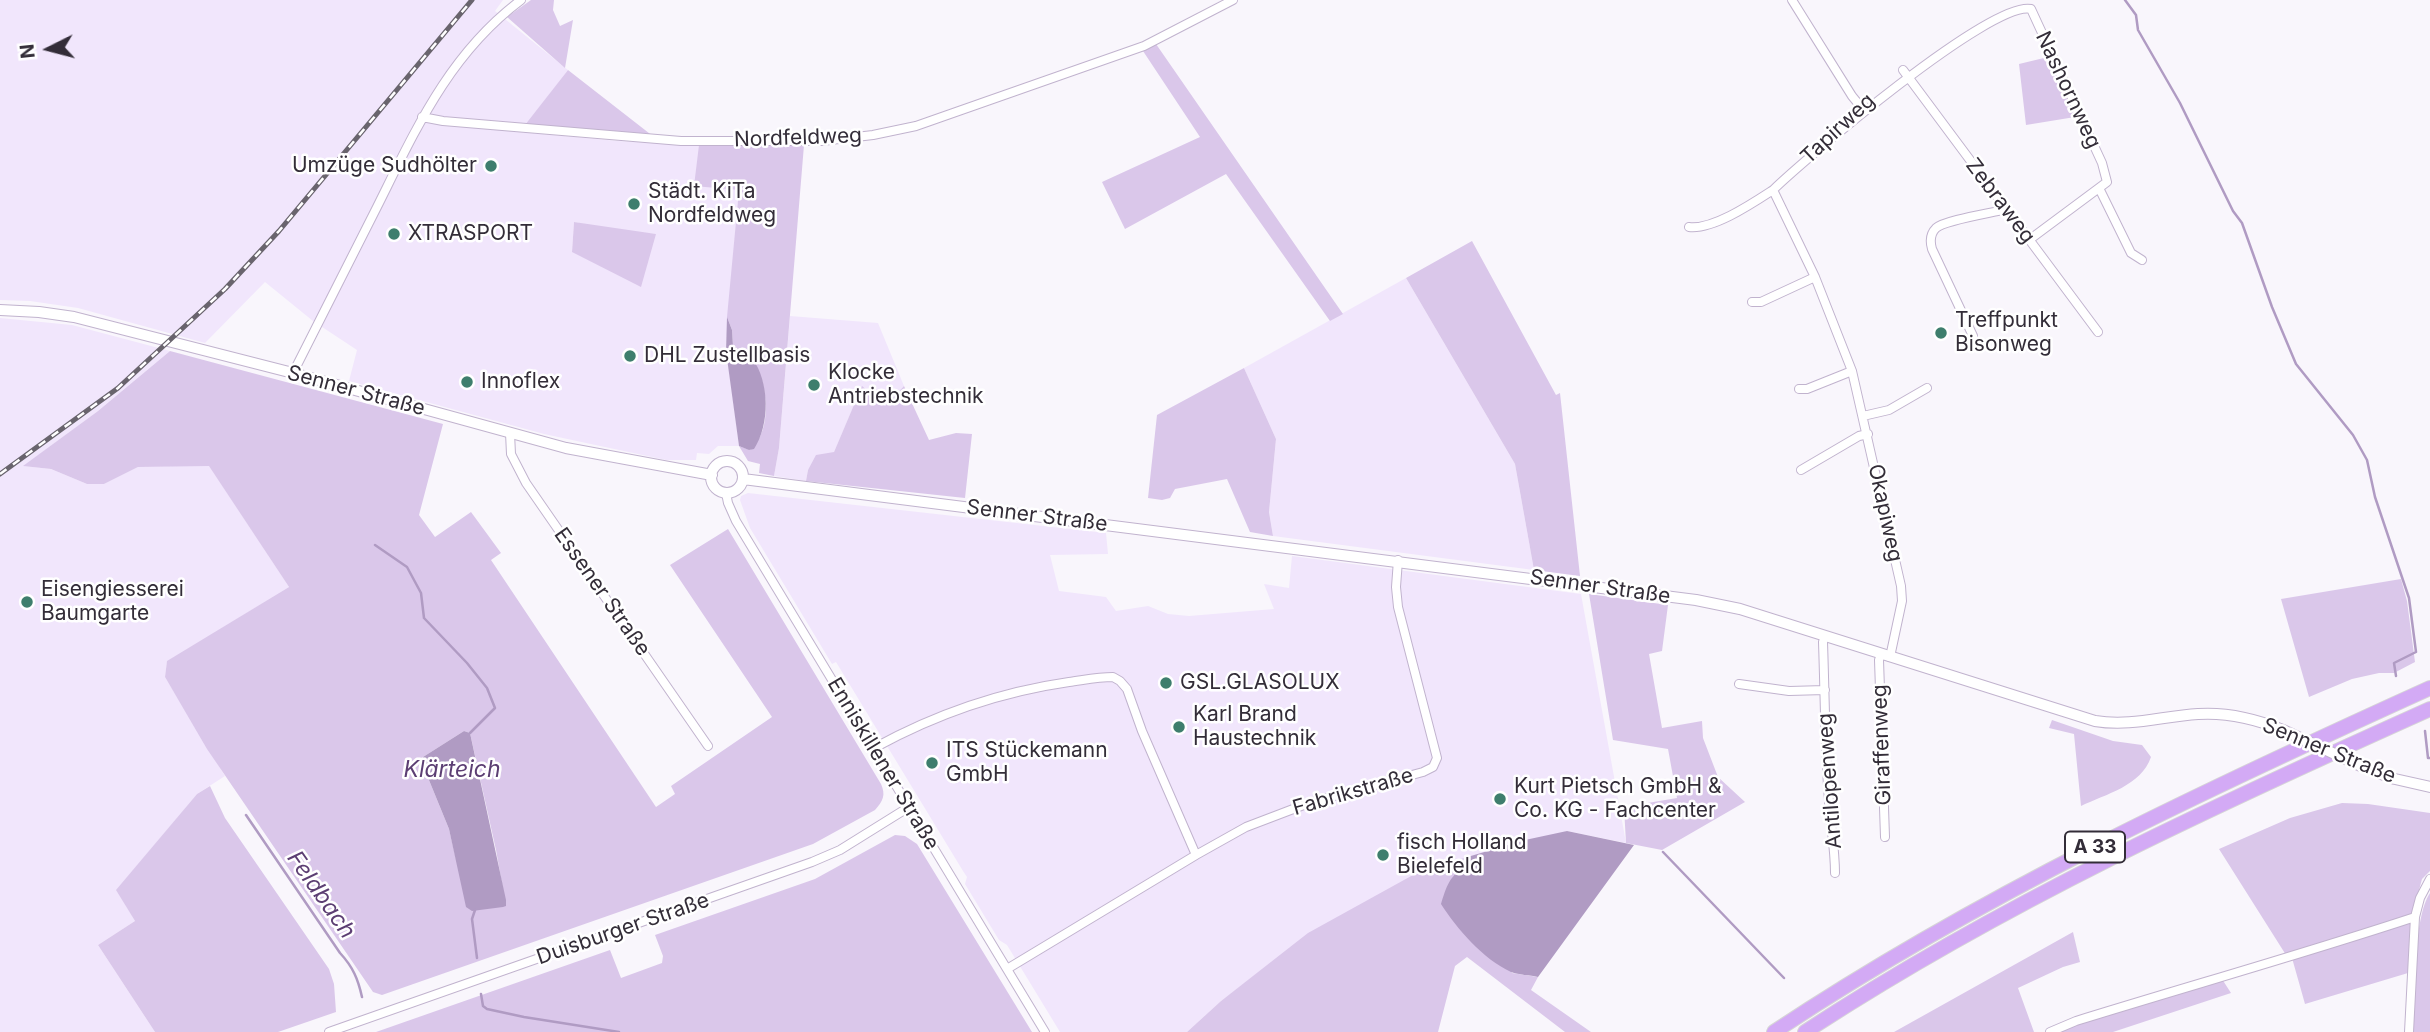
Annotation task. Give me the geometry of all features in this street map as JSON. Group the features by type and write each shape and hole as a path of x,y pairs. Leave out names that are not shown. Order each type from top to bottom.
{"highway":[{"name":"A 33","path":"1774,1032 1913,945 2028,881 2238,777 2430,688"},
{"name":"A 33","path":"1805,1032 1923,960 2092,867 2258,786 2430,709"}],"street":[{"path":"293,373 422,117 444,80 481,34 521,0"},
{"name":"Nordfeldweg","path":"422,117 655,140 822,141 873,135 916,126 1144,46 1233,0"},
{"path":"1793,0 1861,107"},
{"name":"Nashornweg","path":"1978,18 2018,4 2031,9 2105,172 2107,182 2099,188 2131,253 2142,260"},
{"name":"Tapirweg","path":"1773,190 1907,67"},
{"name":"Zebraweg","path":"1907,67 2029,240 2098,332"},
{"path":"2029,240 2099,188"},
{"path":"1689,227 1707,226 1773,190"},
{"name":"Okapiweg","path":"1773,190 1815,277 1852,371 1868,433 1902,594 1885,655"},
{"path":"1973,336 1932,249 1930,239 1934,229 1940,226 2007,209"},
{"path":"1752,302 1761,302 1815,277"},
{"name":"Senner Straße","path":"0,310 74,317 293,373 510,433 610,457 712,475"},
{"path":"1799,389 1807,389 1852,371"},
{"path":"1863,416 1889,410 1927,388"},
{"name":"Essener Straße","path":"510,433 511,454 526,483 708,746"},
{"path":"1801,470 1868,433"},
{"path":"728,461 740,467 743,480 738,489 726,493 716,488 712,475 716,467 728,461"},
{"name":"Senner Straße","path":"743,480 1398,560 1720,604 2095,721 2136,723 2217,714 2251,719 2283,730 2365,768 2430,788"},
{"name":"Enniskillener Straße","path":"726,493 733,514 1045,1032"},
{"name":"Fabrikstraße","path":"1007,969 1247,827 1284,811 1433,767 1437,758 1398,607 1398,560"},
{"name":"Antilopenweg","path":"1825,636 1823,642 1830,815 1835,873"},
{"name":"Giraffenweg","path":"1885,655 1879,660 1885,837"},
{"path":"874,748 910,729 968,705 1039,687 1113,677 1127,689 1142,731 1196,855"},
{"name":"Antilopenweg","path":"1739,684 1789,691 1825,690"},
{"name":"Duisburger Straße","path":"329,1032 345,1029 820,859 854,842 909,807"},
{"path":"2409,1032 2416,917 2420,898 2430,879"},
{"path":"2050,1032 2076,1021 2416,917"}],"shaded area":[{"path":"0,0 503,0 495,11 568,70 521,132 699,145 739,190 726,346 739,446 718,446 709,454 697,453 696,460 666,460 544,434 349,381 357,350 313,321 265,282 205,343 78,308 0,300","holes":["574,222 614,230 656,234 572,252"]},
{"path":"531,0 554,0 553,10 560,26 573,20 565,68 507,17"},
{"path":"1156,44 1343,314 1330,321 1226,174 1125,229 1102,182 1200,137 1143,51"},
{"path":"2048,57 2075,117 2026,125 2019,64"},
{"path":"568,70 654,137 525,125"},
{"path":"699,145 804,145 779,448 774,476 759,473 760,464 748,461 739,446 750,450 757,442 765,419 766,406 762,379 749,356 733,346 732,330 727,317 739,190 694,186"},
{"path":"574,222 656,234 641,287 572,252"},
{"path":"1472,241 1556,395 1560,393 1580,576 1534,570 1515,464 1406,278"},
{"path":"1406,278 1515,464 1534,570 1273,536 1269,512 1276,439 1244,368"},
{"path":"790,316 878,323 904,386 885,406 862,387 834,452 808,470 806,481 774,476 779,448"},
{"path":"0,318 72,325 170,351 98,411 24,466 51,469 87,484 104,484 138,467 209,465 289,587 167,662 165,677 225,776 197,794 117,890 135,921 98,945 155,1032 0,1032"},
{"path":"170,351 443,424 419,515 435,537 471,512 501,553 491,560 656,807 675,794 671,786 772,717 670,565 728,529 881,784 882,801 875,810 813,844 382,995 373,992 207,749 165,677 167,661 289,587 209,466 138,467 104,484 87,484 51,469 23,466 98,411","holes":["464,731 470,733 496,850 506,906 456,859 449,829 422,763 423,757"]},
{"path":"1244,368 1276,439 1269,512 1273,536 1250,532 1227,479 1175,489 1170,498 1162,500 1148,498 1157,415"},
{"path":"862,386 885,406 904,386 929,440 956,433 972,434 965,498 806,481 816,455 834,452"},
{"path":"748,493 1106,533 1108,554 1050,555 1059,591 1106,597 1116,611 1148,606 1168,614 1189,616 1274,609 1264,584 1289,588 1292,556 1581,594 1626,843 1567,831 1283,954 1221,1001 1187,1032 1060,1032 1007,945 999,940 965,884 967,877 836,662 832,664 750,528 740,500 741,496"},
{"path":"2401,579 2407,601 2415,662 2394,673 2379,673 2352,679 2309,697 2281,599"},
{"path":"1589,594 1668,605 1662,651 1649,654 1662,728 1702,721 1703,738 1718,777 1745,802 1662,850 1626,843 1624,807 1677,798 1668,749 1613,740"},
{"path":"2052,720 2113,741 2142,745 2151,757 2146,767 2131,782 2081,806 2074,734 2049,728"},
{"path":"210,786 225,818 329,969 334,984 336,1012 278,1032 155,1032 98,945 135,921 116,890 197,794"},
{"path":"2342,803 2430,813 2430,871 2422,879 2412,916 2286,955 2219,849 2290,818"},
{"path":"895,835 905,836 917,844 1032,1032 376,1032 610,950 621,978 662,963 663,956 655,935 815,879"},
{"path":"1464,858 1512,973 1538,977 1531,990 1591,1032 1565,1032 1467,957 1455,966 1438,1032 1187,1032 1221,1001 1308,933 1413,875"},
{"path":"2430,893 2430,1032 2412,1032 2420,920"},
{"path":"2411,921 2408,973 2305,1004 2292,958"},
{"path":"2073,932 2080,962 2018,988 2034,1032 1894,1032"},
{"path":"2222,979 2231,993 2113,1032 2055,1032"}],"water":[{"path":"727,317 732,330 733,346 752,358 765,391 763,428 754,449 749,450 739,446 726,351"},
{"name":"Klärteich","path":"464,731 470,733 506,900 506,906 503,907 472,911 466,907 449,829 422,763 423,757"},
{"path":"1567,831 1634,845 1538,977 1511,972 1490,959 1455,923 1441,904 1447,887 1456,873 1467,867 1464,858"}],"waterway":[{"path":"2125,0 2136,15 2138,30 2180,103 2233,211 2242,223 2296,364 2353,435 2367,460 2375,497 2409,598 2416,652 2394,663 2396,676"},
{"path":"375,545 407,567 421,593 424,618 487,688 495,708 470,733"},
{"path":"2425,731 2430,758"},
{"name":"Feldbach","path":"246,815 352,968 362,997"},
{"path":"1663,852 1784,978"},
{"path":"475,910 472,919 477,958"},
{"path":"481,994 483,1006 487,1009 619,1032"}],"railway":[{"path":"0,474 118,388 225,289 279,231 472,0"}],"place":[{"name":"Umzüge Sudhölter","path":"491,166"},
{"name":"Städt. KiTa Nordfeldweg","path":"634,204"},
{"name":"XTRASPORT","path":"394,234"},
{"name":"Treffpunkt Bisonweg","path":"1941,333"},
{"name":"DHL Zustellbasis","path":"630,356"},
{"name":"Innoflex","path":"467,382"},
{"name":"Klocke Antriebstechnik","path":"814,385"},
{"name":"Eisengiesserei Baumgarte","path":"27,602"},
{"name":"GSL.GLASOLUX","path":"1166,683"},
{"name":"Karl Brand Haustechnik","path":"1179,727"},
{"name":"ITS Stückemann GmbH","path":"932,763"},
{"name":"Kurt Pietsch GmbH & Co. KG - Fachcenter","path":"1500,799"},
{"name":"fisch Holland Bielefeld","path":"1383,855"}]}
